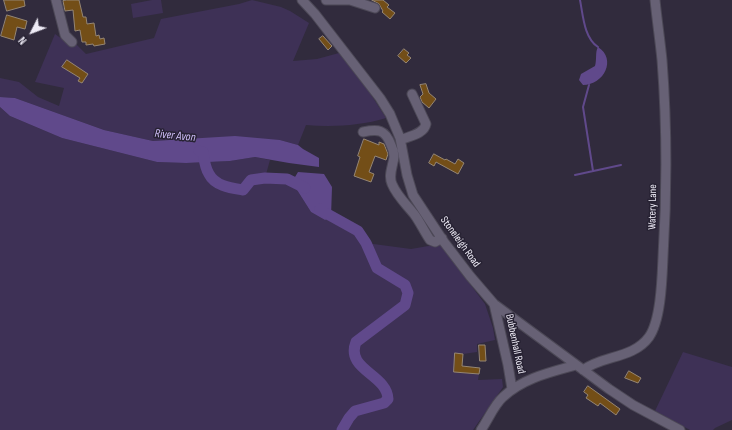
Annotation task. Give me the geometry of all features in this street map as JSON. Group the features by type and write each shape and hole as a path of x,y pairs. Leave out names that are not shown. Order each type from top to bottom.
{"street":[{"path":"56,0 65,35 72,42"},
{"name":"Stoneleigh Road","path":"302,0 315,14 380,98 390,114 400,140 407,175 413,195 470,276 494,304 579,368 633,404 680,430"},
{"path":"326,0 350,0 375,8"},
{"name":"Watery Lane","path":"579,368 630,352 638,348 650,336 655,326 662,272 665,222 665,156 662,60 655,0"},
{"path":"400,140 422,131 425,128 426,124 412,94"},
{"path":"362,132 374,130 380,131 388,137 394,157 390,173 393,186 402,201 413,213 430,240 435,242 442,238"},
{"name":"Bubbenhall Road","path":"494,304 507,358 512,390"},
{"name":"Bubbenhall Road","path":"481,430 502,397 512,390 538,376 579,368"}],"shaded area":[{"path":"161,0 163,13 133,18 131,4"},
{"path":"252,0 281,7 309,23 293,61 317,59 339,53 368,90 386,118 366,123 346,125 306,125 298,145 280,140 190,139 153,141 104,130 15,98 0,97 0,78 19,82 38,97 59,106 64,88 35,82 55,34 69,44 73,41 86,54 154,38 161,19 239,4"},
{"path":"598,47 604,52 607,58 606,70 597,81 583,85 579,80 581,74 595,66"},
{"path":"0,97 15,98 104,130 153,141 235,136 280,140 298,145 319,158 319,167 255,157 230,161 186,163 157,162 62,138 10,116 0,107"},
{"path":"0,107 10,116 62,138 157,162 186,163 230,161 255,157 270,160 265,178 287,179 292,182 311,212 325,220 331,217 358,231 366,243 411,249 440,244 485,304 493,328 495,340 477,344 477,352 463,354 456,353 454,372 479,374 478,380 502,379 503,387 473,430 0,430"},
{"path":"298,172 324,174 332,187 331,217 325,220 311,212 292,182"},
{"path":"683,352 732,367 732,420 713,430 690,430 655,411"}],"building":[{"path":"4,0 24,0 25,6 7,11"},
{"path":"79,0 83,17 86,17 87,24 94,23 96,36 99,35 100,39 104,38 105,44 94,46 93,44 86,45 86,42 82,42 80,30 75,31 73,10 65,11 63,1"},
{"path":"372,0 383,0 389,5 387,7 395,13 390,19 382,12 383,11 379,4"},
{"path":"7,15 27,21 25,29 17,27 14,40 1,36"},
{"path":"323,36 332,46 328,50 319,39"},
{"path":"404,49 409,53 407,55 411,58 406,63 398,56"},
{"path":"67,60 88,74 82,83 78,81 80,78 62,67"},
{"path":"426,84 429,93 436,99 429,108 422,102 420,97 423,94 420,85"},
{"path":"364,139 379,145 379,142 384,144 388,154 386,160 375,156 369,172 374,174 371,182 354,176 360,157 358,156"},
{"path":"434,154 455,164 458,159 464,163 458,174 436,162 434,166 429,163"},
{"path":"479,345 485,345 486,361 480,361"},
{"path":"455,353 463,354 462,366 480,368 479,374 454,372"},
{"path":"629,371 641,378 638,383 625,378"},
{"path":"588,386 620,409 616,415 600,403 598,406 586,398 588,395 584,392"}],"waterway":[{"path":"580,0 587,32 593,43 598,47"},
{"path":"589,85 583,107 593,171"},
{"name":"River Avon","path":"199,151 203,152 208,172 212,178 224,186 243,190 251,180 265,178 287,179 305,188"},
{"path":"575,175 621,165"},
{"name":"River Avon","path":"320,209 358,231 366,243 377,268 405,285 408,293 405,305 356,342 354,351 356,359 361,366 381,383 386,391 388,399 384,403 355,411 342,430"}]}
